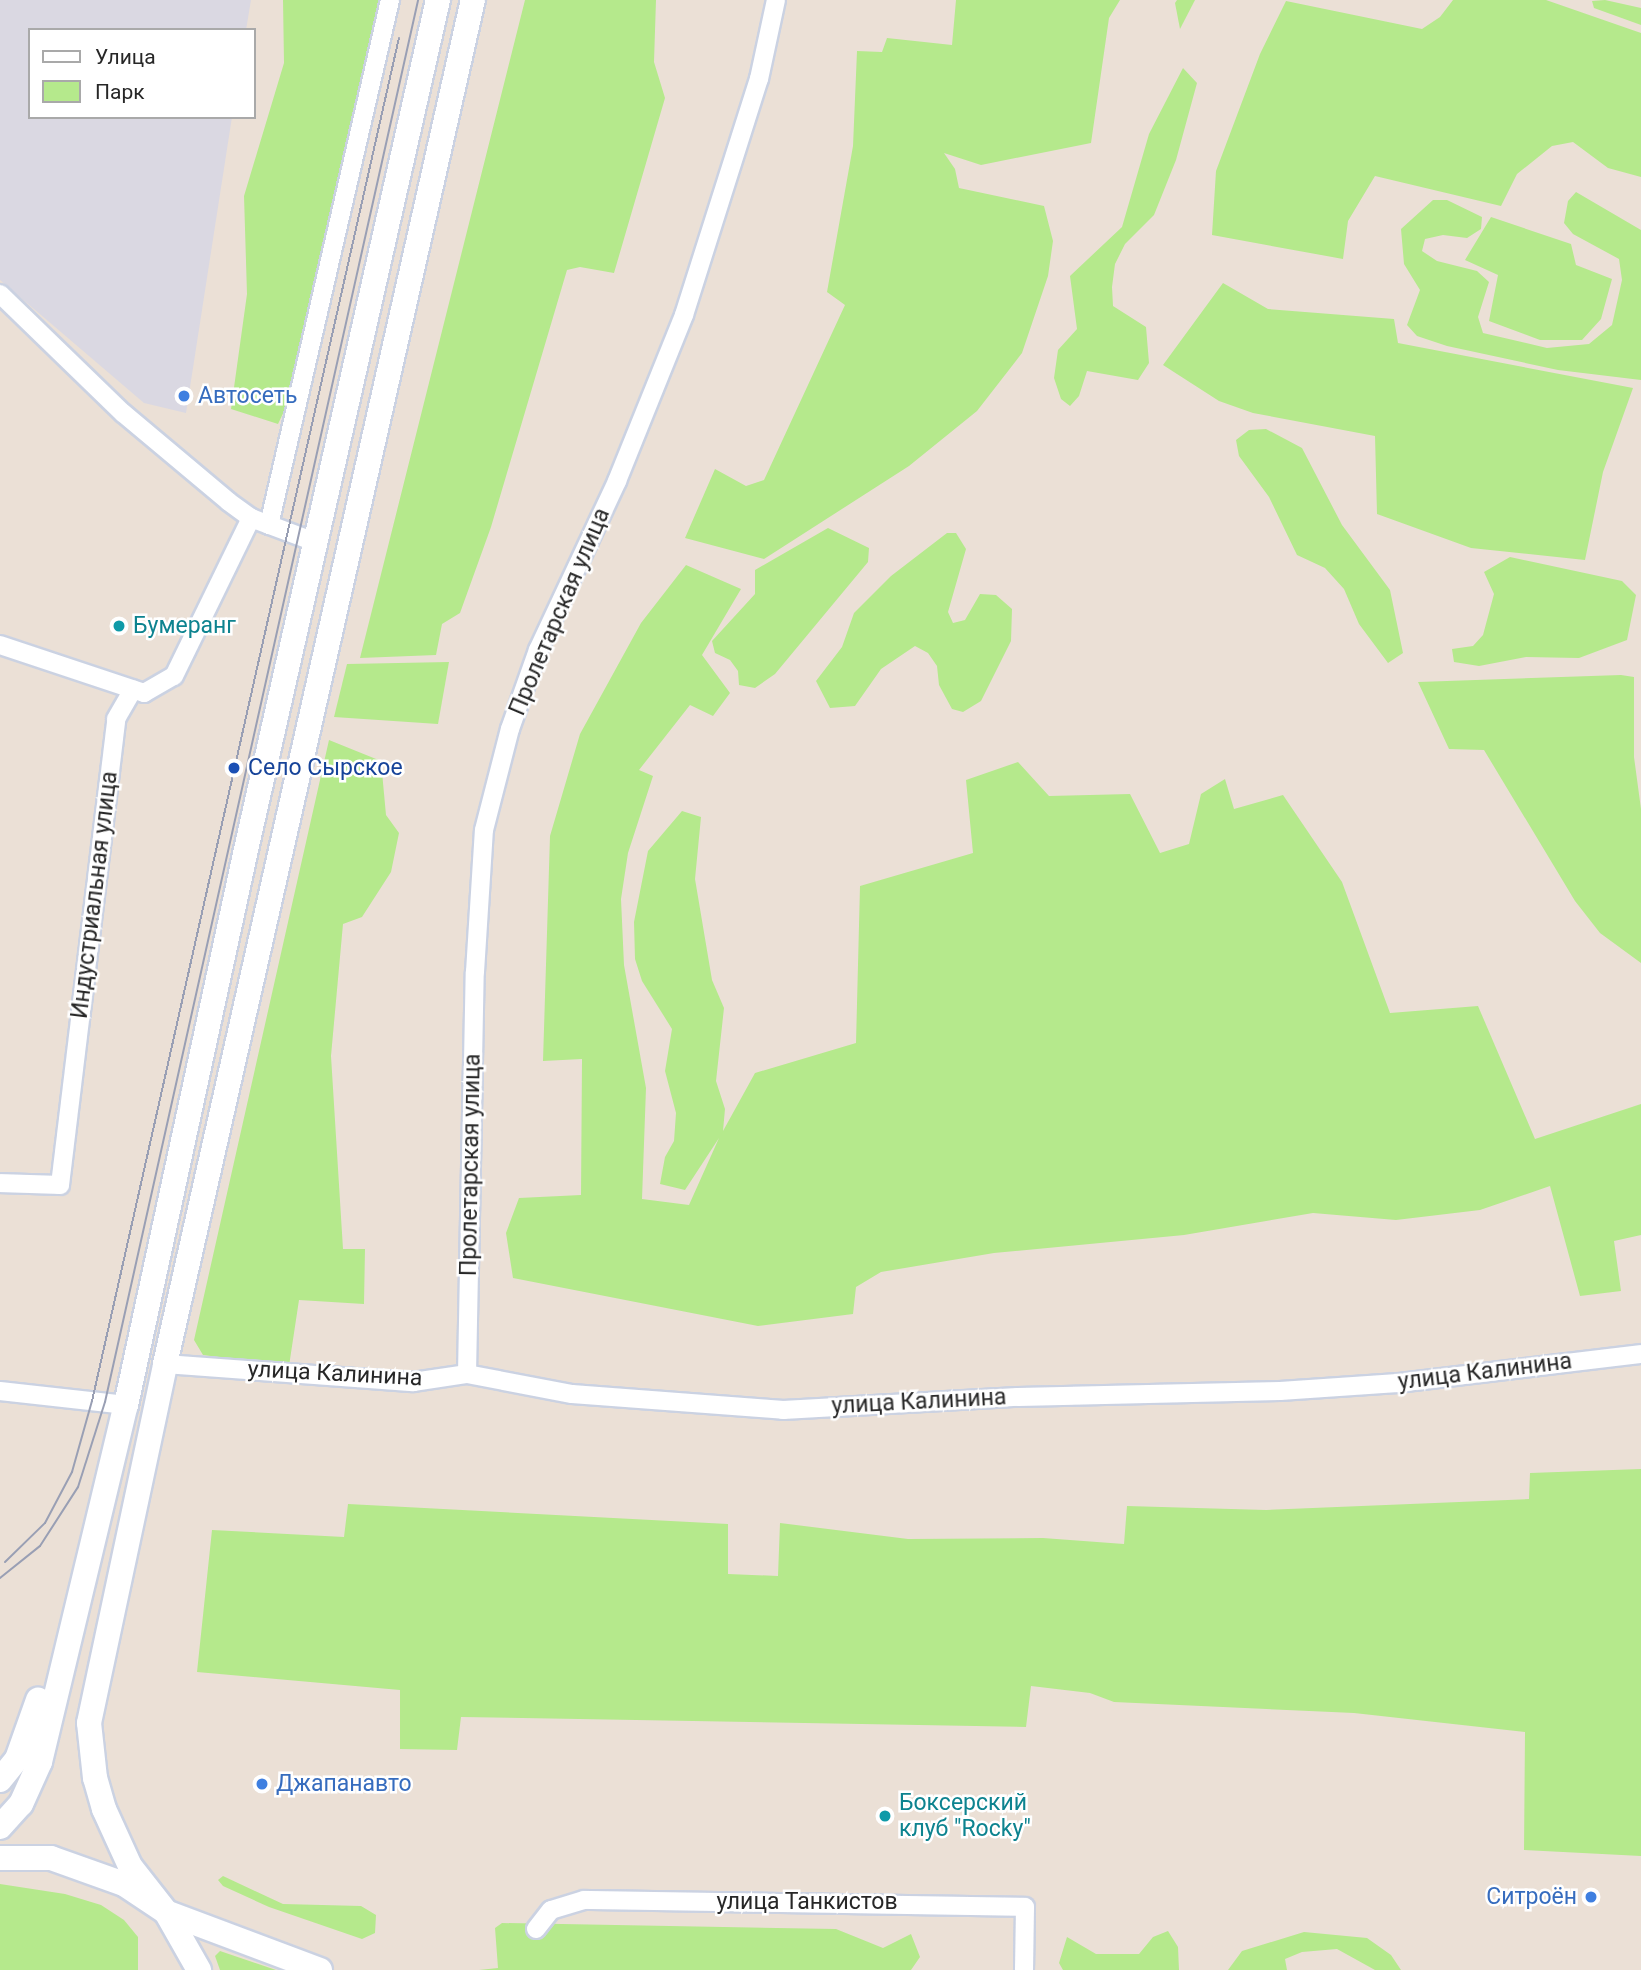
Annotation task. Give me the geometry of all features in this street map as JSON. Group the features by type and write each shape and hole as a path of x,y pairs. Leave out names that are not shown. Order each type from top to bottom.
{"main road":[{"path":"0,1827 20,1804 40,1762 76,1599 126,1405 315,542 438,0"},
{"path":"199,1970 166,1912 130,1866 104,1809 95,1778 89,1723 165,1364 473,0"},
{"path":"0,1780 17,1759 33,1722 60,1614 67,1603 76,1599"},
{"path":"0,1858 51,1858 90,1868 124,1884 166,1912 320,1970"}],"street":[{"path":"269,525 390,0"},
{"name":"Пролетарская улица","path":"467,1374 475,972 484,830 510,729 538,650 617,481 684,315 759,79 776,0"},
{"path":"0,294 123,413 251,518 315,542"},
{"path":"0,645 144,693 174,676 251,518"},
{"name":"Индустриальная улица","path":"0,1183 60,1185 116,719 134,689"},
{"name":"улица Калинина","path":"165,1364 413,1382 467,1374 572,1394 783,1410 1017,1397 1280,1391 1398,1383 1641,1354"},
{"path":"0,1391 126,1405"},
{"name":"улица Танкистов","path":"536,1928 551,1910 584,1900 1025,1907 1024,1970"}],"shaded area":[{"path":"0,0 251,0 246,28 28,28 28,119 232,119 186,413 144,403 0,280"}],"green space":[{"path":"283,0 380,0 287,405 278,424 231,409 247,294 244,196 284,63"},
{"path":"525,0 656,0 654,62 665,98 614,273 580,267 567,270 491,527 460,613 442,624 436,655 360,658"},
{"path":"956,0 1120,0 1109,18 1091,143 981,165 944,153 955,169 959,188 1044,206 1053,241 1048,276 1022,353 977,411 909,466 764,559 685,538 715,469 746,486 764,480 845,305 827,292 853,146 857,51 882,52 887,38 952,45"},
{"path":"1177,0 1195,0 1180,29 1175,3"},
{"path":"1453,0 1546,0 1641,33 1641,177 1608,168 1573,142 1552,146 1517,174 1501,206 1375,176 1348,221 1343,259 1212,235 1216,171 1260,54 1286,1 1422,29 1440,17"},
{"path":"1605,0 1641,8 1641,25 1594,8 1592,1"},
{"path":"1183,68 1197,83 1176,160 1154,215 1125,244 1115,264 1112,287 1113,306 1146,327 1149,363 1138,380 1087,371 1079,396 1070,406 1061,399 1054,378 1058,350 1077,329 1070,276 1122,227 1149,134"},
{"path":"1576,192 1641,230 1641,380 1558,370 1447,346 1417,336 1407,325 1420,290 1404,264 1401,229 1433,200 1447,200 1482,217 1481,229 1467,238 1443,235 1425,239 1422,251 1437,261 1477,271 1489,282 1478,317 1483,333 1547,348 1589,344 1612,325 1622,280 1619,259 1573,234 1564,223 1568,201"},
{"path":"1491,217 1571,244 1576,265 1612,279 1601,319 1582,340 1540,340 1489,321 1498,275 1465,260"},
{"path":"1223,283 1268,309 1394,319 1398,343 1633,388 1603,472 1585,560 1471,548 1377,514 1375,436 1253,413 1219,401 1163,365"},
{"path":"1266,429 1302,448 1342,525 1390,590 1403,653 1388,663 1359,624 1344,589 1325,568 1297,555 1269,497 1239,456 1236,440 1249,430"},
{"path":"828,528 869,548 868,562 775,674 755,688 739,685 738,671 730,660 715,653 712,641 755,594 755,570"},
{"path":"947,533 956,533 966,549 948,612 953,623 965,620 980,594 996,595 1012,609 1011,641 981,701 963,712 952,709 939,685 937,666 928,653 915,646 881,669 855,706 830,708 816,681 842,647 854,613 891,576"},
{"path":"1510,557 1622,581 1636,595 1627,640 1579,658 1526,657 1479,666 1454,662 1452,649 1473,646 1483,635 1494,594 1484,572"},
{"path":"686,565 741,589 702,655 730,693 713,716 690,705 639,770 653,776 628,853 621,899 624,965 646,1088 642,1199 689,1205 719,1138 685,1190 660,1184 665,1157 674,1141 676,1113 665,1071 672,1029 642,981 635,959 634,922 648,851 682,811 701,817 695,879 712,980 724,1008 716,1081 725,1109 723,1131 755,1073 856,1043 860,886 973,853 966,780 1018,762 1049,796 1130,794 1160,853 1189,844 1201,794 1225,779 1234,809 1283,795 1342,882 1390,1013 1478,1006 1535,1139 1641,1104 1641,1235 1614,1241 1621,1291 1580,1296 1550,1186 1480,1210 1396,1220 1313,1213 1184,1235 994,1253 881,1272 856,1287 853,1314 758,1326 513,1278 506,1233 519,1198 581,1195 582,1059 543,1061 550,836 580,734 641,623"},
{"path":"449,662 438,724 334,717 347,664"},
{"path":"1621,675 1634,677 1634,757 1641,809 1641,963 1600,933 1575,901 1484,750 1449,749 1418,682"},
{"path":"329,740 381,761 386,815 399,833 391,872 362,917 343,924 331,1056 343,1249 365,1249 364,1304 299,1300 289,1366 203,1355 194,1340"},
{"path":"1641,1469 1641,1856 1524,1850 1525,1732 1354,1713 1114,1702 1090,1693 1031,1686 1026,1727 461,1717 457,1750 400,1749 400,1690 197,1672 212,1530 344,1537 348,1504 728,1524 728,1574 778,1576 780,1523 908,1539 1043,1538 1124,1544 1127,1506 1266,1510 1529,1499 1530,1473"},
{"path":"223,1876 283,1904 361,1906 376,1915 375,1933 362,1939 269,1907 223,1886 218,1880"},
{"path":"0,1884 65,1894 101,1905 124,1920 138,1937 138,1970 0,1970"},
{"path":"502,1923 836,1929 883,1948 911,1934 920,1957 911,1970 479,1970 498,1968 495,1928"},
{"path":"1168,1931 1178,1947 1179,1970 1063,1970 1059,1963 1067,1937 1096,1954 1139,1954 1153,1937"},
{"path":"1304,1932 1367,1938 1391,1955 1401,1970 1375,1970 1337,1949 1302,1952 1285,1959 1287,1970 1228,1970 1242,1951"},
{"path":"220,1951 276,1970 220,1970 215,1956"}],"tram line":[{"path":"0,1578 40,1546 78,1487 105,1402 418,0"},
{"path":"5,1562 45,1523 72,1472 92,1401 399,38"}],"place":[{"name":"Автосеть","path":"184,396"},
{"name":"Бумеранг","path":"119,626"},
{"name":"Село Сырское","path":"234,768"},
{"name":"Джапанавто","path":"262,1784"},
{"name":"Боксерский клуб \"Rocky\"","path":"885,1816"},
{"name":"Ситроён","path":"1591,1897"}]}
